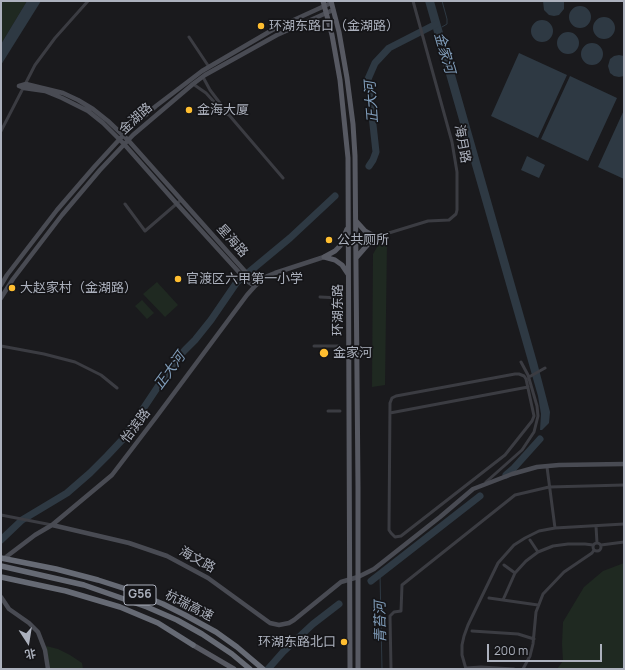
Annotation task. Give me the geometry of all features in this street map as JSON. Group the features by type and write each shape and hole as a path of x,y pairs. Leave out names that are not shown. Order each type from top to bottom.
{"highway":[{"name":"杭瑞高速","path":"4,558 92,579 126,589 181,612 237,647 263,669"},
{"name":"杭瑞高速","path":"1,566 84,585 111,593 147,607 177,620 198,632 219,645 250,669"},
{"path":"1,576 82,595 132,611 158,623 193,645"}],"main road":[{"name":"环湖东路","path":"331,2 339,32 347,78 355,156 358,669"},
{"name":"环湖东路","path":"324,4 340,80 346,126 348,158 350,669"},
{"path":"356,221 367,232 374,236 379,236"},
{"path":"324,257 335,251 340,246 349,222"},
{"path":"356,258 369,243 379,236"},
{"path":"324,257 336,260 346,270 349,276"},
{"path":"193,645 234,669"}],"street":[{"path":"1,131 43,52 88,1"},
{"name":"海月路","path":"379,236 428,221 449,220 456,214 458,192 457,172 452,142 413,1"},
{"name":"金湖路","path":"1,285 57,210 94,166 121,137 156,106 209,67 274,29 331,2"},
{"name":"金湖路","path":"1,298 12,279 62,215 126,142 203,77 277,35 333,10"},
{"path":"190,37 209,67"},
{"path":"203,77 210,90 229,115 283,178"},
{"path":"193,84 206,93 224,113 229,115"},
{"name":"星海路","path":"25,86 55,91 78,100 93,109 108,121 255,286"},
{"path":"125,204 145,231 179,202"},
{"name":"怡滨路","path":"4,558 35,535 52,525 79,504 116,470 255,286 265,278 276,273 324,257"},
{"path":"320,297 340,298"},
{"path":"1,346 44,354 75,362 101,375 118,388"},
{"path":"314,346 340,346"},
{"path":"484,485 522,450 534,432 538,412 531,376 521,362"},
{"path":"531,376 545,368"},
{"path":"515,374 524,376 528,387 534,416 532,421 504,455 399,537 395,537 390,533 390,403 392,398 403,394 515,374"},
{"path":"390,413 528,387"},
{"path":"328,411 340,411"},
{"path":"468,484 473,489 528,469 559,465 624,464"},
{"path":"547,467 555,528"},
{"path":"391,669 390,616 394,612 401,611 402,585 515,495 549,487 624,485"},
{"name":"海文路","path":"1,515 129,543 167,556 208,578 264,620 276,625 283,625 294,620 341,582 374,569 473,489"},
{"path":"435,510 440,517"},
{"path":"514,669 481,667 466,669 462,655 464,636 498,563 514,545 540,531 555,528 624,524"},
{"path":"523,669 530,656 534,639 536,612 543,594 564,572 592,553 594,550 599,550 601,548 596,526"},
{"path":"530,540 538,552"},
{"path":"503,600 515,573 526,561 538,552 552,546 560,545 593,545 624,542"},
{"path":"593,545 594,550"},
{"path":"504,565 515,573"},
{"path":"1,597 9,609 29,623 38,632 45,650 48,669"},
{"path":"489,598 538,605"},
{"path":"472,631 518,634 534,639"}],"shaded area":[{"path":"1,1 27,1 1,44"},
{"path":"387,242 385,385 372,387 373,254 379,244"},
{"path":"157,282 178,305 165,317 143,294"},
{"path":"142,300 154,313 147,319 135,306"},
{"path":"624,563 624,669 557,669 563,661 563,622 584,587 603,571"},
{"path":"46,646 58,649 70,655 82,663 83,669 50,669"}],"water":[{"path":"27,1 41,1 1,65 1,44"},
{"path":"425,1 434,1 537,362 550,412 549,423 542,430 540,430 541,414 538,396"},
{"path":"543,1 564,1 564,9 559,15 549,15 544,10"},
{"path":"580,6 588,9 591,17 588,25 580,28 572,25 569,17 572,9"},
{"path":"604,17 612,20 615,28 612,36 604,39 596,36 593,28 596,20"},
{"path":"542,20 550,23 553,31 550,39 542,42 534,39 531,31 534,23"},
{"path":"568,32 576,35 579,43 576,51 568,54 560,51 557,43 560,35"},
{"path":"592,43 600,46 603,54 600,62 592,65 584,62 581,54 584,46"},
{"path":"519,53 567,75 538,138 491,116"},
{"path":"619,55 624,56 624,76 619,77 610,73 608,66 610,59"},
{"path":"570,76 617,98 588,161 541,139"},
{"path":"624,110 624,179 598,167"},
{"path":"527,156 545,165 539,178 521,170"}],"waterway":[{"path":"442,1 447,24 442,27"},
{"name":"正大河","path":"369,166 376,152 368,79 375,63 389,48 436,24"},
{"name":"正大河","path":"1,540 22,520 67,493 107,456 123,439 175,361 211,320 237,282 290,238 335,196"},
{"name":"金家河","path":"506,475 540,439"},
{"name":"金家河","path":"371,581 480,496"},
{"name":"青苔河","path":"380,574 382,669"},
{"name":"金家河","path":"268,669 283,652 313,624 339,604"}],"place":[{"name":"环湖东路口（金湖路）","path":"261,26"},
{"name":"金海大厦","path":"189,110"},
{"name":"公共厕所","path":"329,240"},
{"name":"官渡区六甲第一小学","path":"178,279"},
{"name":"大赵家村（金湖路）","path":"12,288"},
{"name":"金家河","path":"324,353"},
{"name":"环湖东路北口","path":"344,642"}]}
